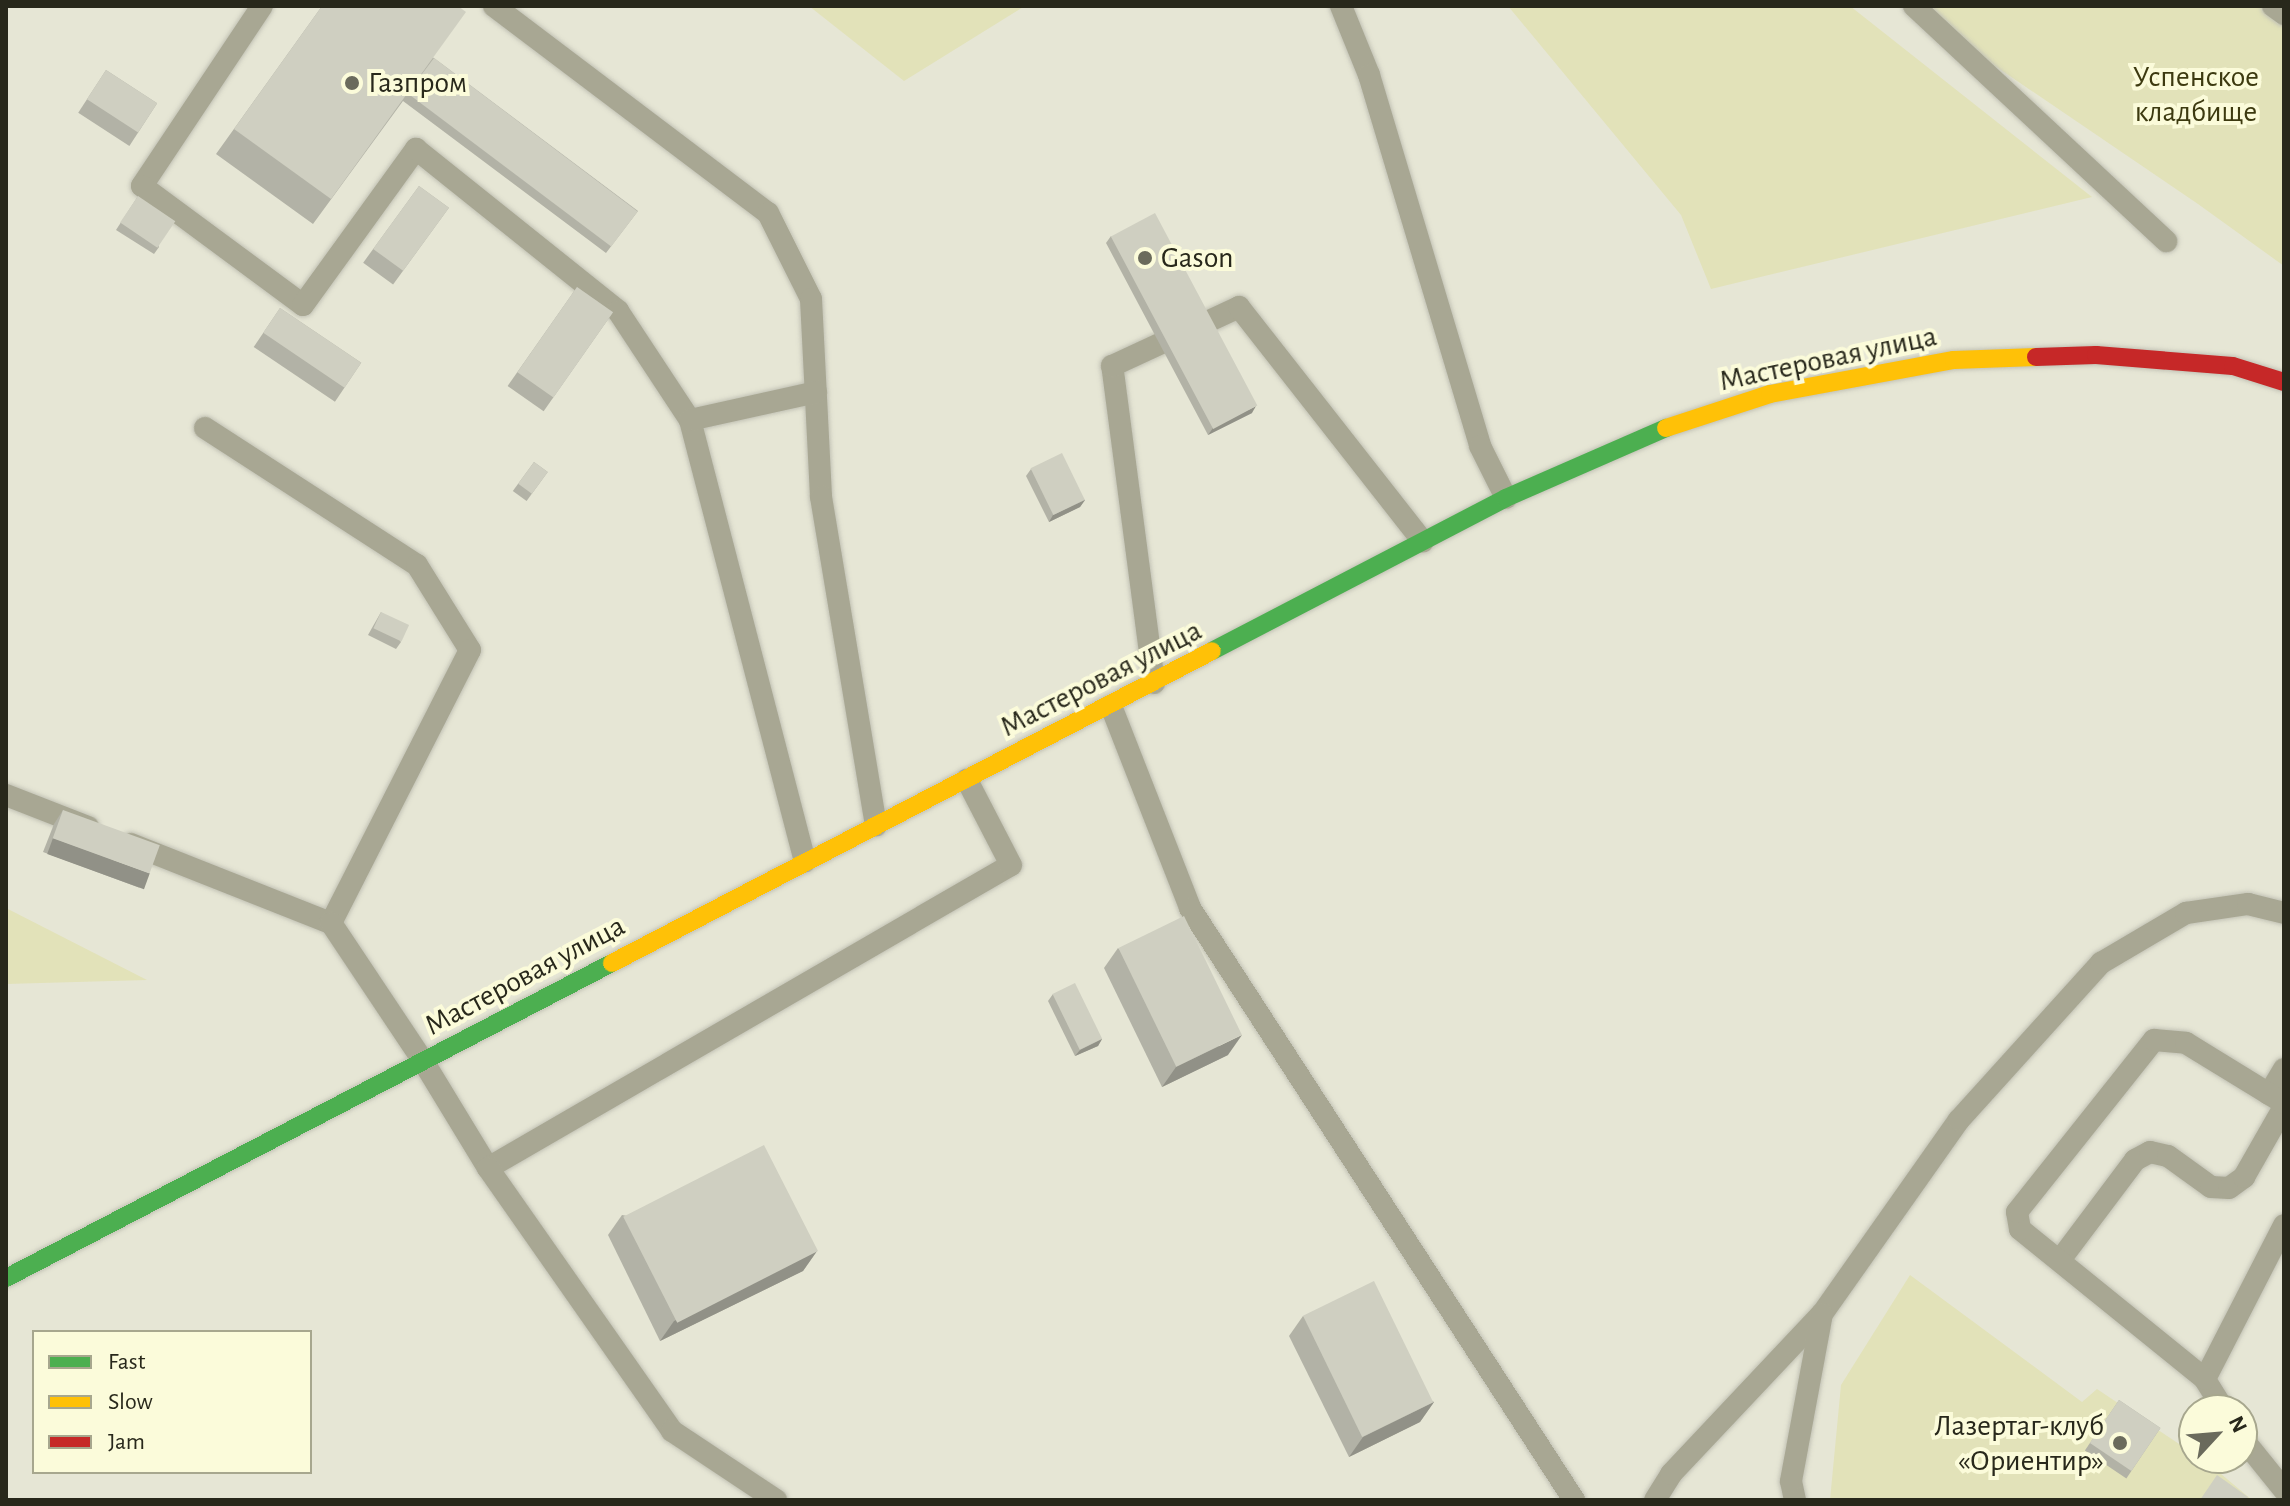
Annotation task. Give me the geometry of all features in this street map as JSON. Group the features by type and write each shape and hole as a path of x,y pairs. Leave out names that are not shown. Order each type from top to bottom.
{"main road":[{"name":"Мастеровая улица","path":"6,1278 1506,498 1644,435 1770,394 1954,360 2096,355 2233,366 2284,382"}],"lane":[{"path":"262,6 142,186 303,305 416,149 618,311 690,420 805,861"},
{"path":"494,6 768,213 811,299 821,497 876,825"},
{"path":"1341,6 1369,75 1480,446 1506,498"},
{"path":"1914,6 2166,241"},
{"path":"2273,6 2284,14"},
{"path":"1154,683 1112,366 1239,307 1423,542"},
{"path":"690,420 816,392"},
{"path":"205,428 417,565 470,650 331,923"},
{"path":"1111,706 1190,908 1574,1500"},
{"path":"488,1168 1011,865 967,780"},
{"path":"6,795 331,923 423,1061 488,1168 672,1431 776,1500"},
{"path":"1655,1500 1671,1474 1822,1314 1959,1120 2101,963 2186,913 2248,904 2284,913"},
{"path":"2214,1394 2205,1379 2020,1229 2017,1212 2154,1040 2186,1043 2279,1101"},
{"path":"2060,1260 2135,1160 2150,1152 2168,1156 2211,1187 2229,1188 2244,1177 2279,1101 2284,1069"},
{"path":"2205,1379 2284,1225"},
{"path":"1795,1500 1791,1481 1822,1314"},
{"path":"2258,1458 2284,1490"}],"green space":[{"path":"809,6 1025,6 904,81"},
{"path":"1508,6 1850,6 2092,197 1711,289 1681,215"},
{"name":"Успенское кладбище","path":"1907,6 2284,6 2284,266 2198,204"},
{"path":"6,908 147,980 6,984"},
{"path":"1910,1275 2082,1402 2097,1389 2178,1443 2178,1474 2221,1474 2252,1500 1830,1500 1841,1385"}],"building":[{"path":"322,6 458,6 466,12 331,199 234,129"},
{"path":"434,58 638,211 611,247 408,93"},
{"path":"106,70 157,103 138,133 87,99"},
{"path":"419,186 449,208 403,271 373,249"},
{"path":"138,196 175,221 157,248 120,223"},
{"path":"1155,213 1257,405 1213,429 1111,236"},
{"path":"577,287 613,312 553,397 517,372"},
{"path":"280,308 361,363 344,388 263,333"},
{"path":"1062,453 1085,500 1053,515 1031,468"},
{"path":"534,462 548,472 532,494 518,484"},
{"path":"381,612 409,625 401,641 373,628"},
{"path":"63,810 160,845 150,873 53,838"},
{"path":"1184,916 1242,1035 1176,1067 1118,948"},
{"path":"1075,983 1102,1039 1080,1050 1053,994"},
{"path":"764,1145 818,1251 677,1323 623,1217"},
{"path":"1374,1281 1433,1402 1362,1437 1303,1316"},
{"name":"Лазертаг-клуб «Ориентир»","path":"2119,1400 2160,1428 2131,1471 2090,1443"},
{"path":"2217,1475 2248,1497 2246,1500 2200,1500"}],"traffic: fast":[{"path":"1212,651 1506,498 1666,428"},
{"path":"6,1278 612,963"}],"traffic: slow":[{"path":"1666,428 1770,394 1954,360 2036,357"},
{"path":"612,963 1212,651"}],"traffic: jam":[{"path":"2036,357 2096,355 2233,366 2284,382"}],"place":[{"name":"Газпром","path":"352,83"},
{"name":"Gason","path":"1145,258"},
{"name":"Лазертаг-клуб «Ориентир»","path":"2120,1443"}]}
